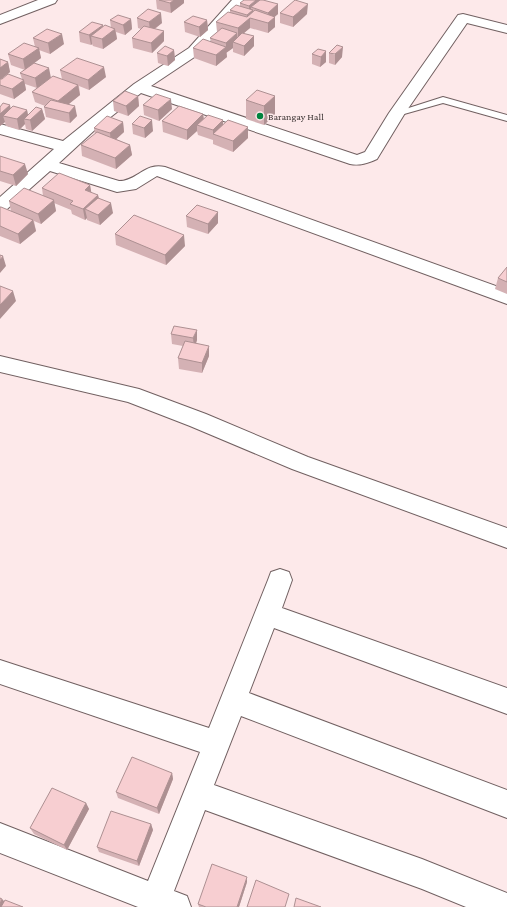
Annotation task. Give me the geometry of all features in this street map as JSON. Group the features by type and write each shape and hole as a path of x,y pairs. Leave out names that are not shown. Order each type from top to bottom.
{"street":[{"path":"0,20 50,0"},
{"path":"0,206 65,147 139,87 194,51 239,0"},
{"path":"139,87 356,160 364,159 371,155 397,113 463,18 507,29"},
{"path":"0,129 65,147"},
{"path":"46,164 113,186 122,187 131,185 154,171 159,171 507,297"},
{"path":"0,364 132,395 198,420 300,463 507,538"},
{"path":"0,838 162,904 198,793 280,580"},
{"path":"267,614 507,701"},
{"path":"0,672 217,744"},
{"path":"233,700 507,804"},
{"path":"198,793 422,874 503,907"}],"lane":[{"path":"397,113 443,100 507,118"}],"building":[{"path":"159,0 174,0 170,3"},
{"path":"244,0 256,0 249,6 240,3"},
{"path":"260,0 278,4 268,13 251,7"},
{"path":"295,0 308,4 293,17 280,13"},
{"path":"236,5 253,10 247,15 230,10"},
{"path":"148,9 161,13 149,22 137,18"},
{"path":"255,10 275,17 268,23 250,18 238,28 216,22 228,12 247,17"},
{"path":"118,15 131,19 123,25 110,20"},
{"path":"193,16 207,20 199,27 184,22"},
{"path":"92,22 103,25 89,35 79,32"},
{"path":"105,25 115,29 102,39 91,36"},
{"path":"144,26 164,31 151,43 132,38"},
{"path":"222,28 237,33 226,43 210,38"},
{"path":"47,29 62,34 48,43 33,38"},
{"path":"242,33 254,36 244,46 233,42"},
{"path":"203,39 226,47 216,55 193,48"},
{"path":"24,43 39,48 23,59 8,54"},
{"path":"337,45 343,47 335,54 329,53"},
{"path":"165,46 174,50 167,56 157,53"},
{"path":"318,49 326,51 321,57 312,54"},
{"path":"77,58 104,67 88,80 60,70"},
{"path":"0,59 8,62 0,68"},
{"path":"34,63 49,68 35,78 20,73"},
{"path":"8,74 24,80 12,89 0,85 0,79"},
{"path":"53,76 78,85 58,101 32,92"},
{"path":"257,90 275,96 264,106 246,100"},
{"path":"125,91 138,96 126,106 113,101"},
{"path":"156,94 171,99 158,110 143,105"},
{"path":"51,100 75,106 69,113 44,107"},
{"path":"3,103 10,105 0,114 0,107"},
{"path":"13,106 27,110 17,119 3,116"},
{"path":"179,106 203,114 187,130 162,121"},
{"path":"36,107 42,109 30,120 24,119"},
{"path":"208,115 223,120 213,130 197,125"},
{"path":"107,116 123,122 110,133 94,128"},
{"path":"140,116 152,120 144,128 132,124"},
{"path":"228,120 248,127 233,141 213,134"},
{"path":"97,132 130,145 115,158 81,145"},
{"path":"0,156 25,164 13,175 0,171"},
{"path":"59,173 90,185 85,190 98,195 83,209 70,204 73,201 42,188"},
{"path":"24,188 54,200 38,214 9,201"},
{"path":"98,198 111,203 98,215 85,209"},
{"path":"197,205 218,212 208,224 186,216"},
{"path":"0,207 33,220 18,234 0,226"},
{"path":"134,215 184,235 165,255 115,234"},
{"path":"507,267 507,282 498,278"},
{"path":"0,286 13,291 0,305"},
{"path":"174,326 197,330 193,338 171,334"},
{"path":"185,341 209,346 202,363 178,358"},
{"path":"132,757 172,773 157,808 116,792"},
{"path":"52,788 86,803 64,845 30,828"},
{"path":"111,811 151,824 137,861 97,847"},
{"path":"212,864 247,877 237,907 206,907 198,904"},
{"path":"256,880 289,894 285,907 247,907"},
{"path":"296,898 321,907 294,907"},
{"path":"5,900 23,907 1,907"}],"place":[{"name":"Barangay Hall","path":"260,116"}]}
